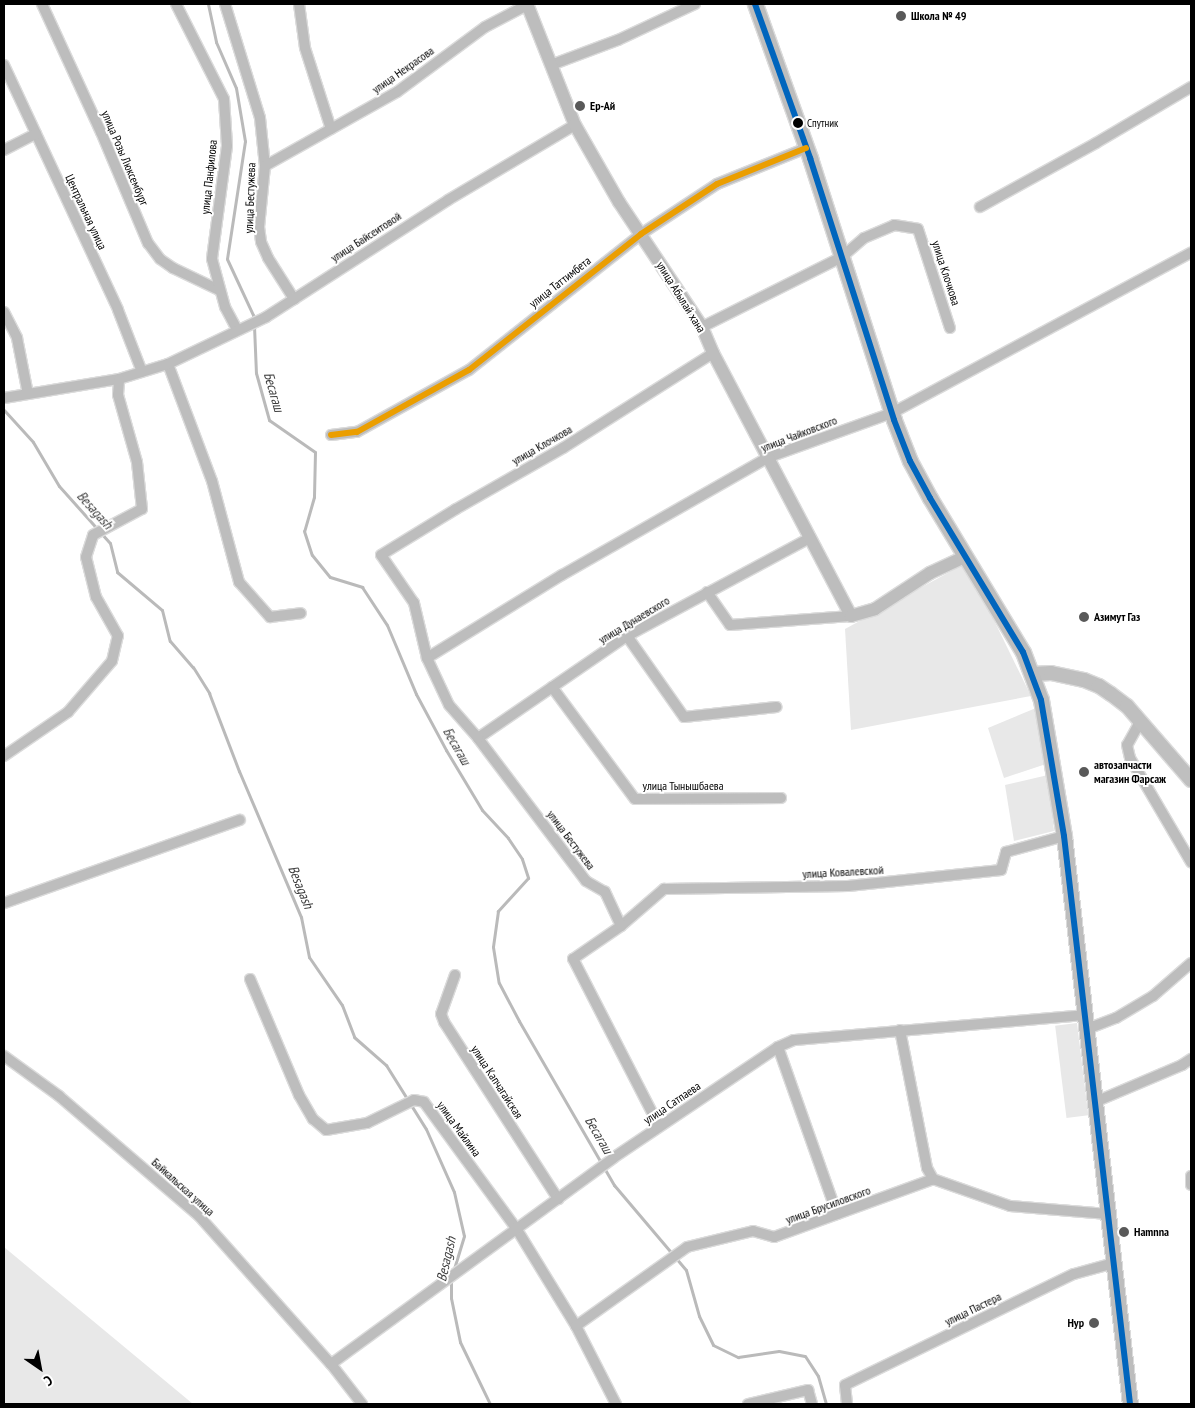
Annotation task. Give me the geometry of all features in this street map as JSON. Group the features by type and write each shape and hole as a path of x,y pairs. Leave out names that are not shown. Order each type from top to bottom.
{"main road":[{"path":"755,4 806,148 892,413 910,461 965,557 1023,652 1033,674 1041,700 1064,836 1130,1404"},
{"path":"1033,674 1051,673 1099,686 1127,706 1191,780"}],"street":[{"name":"улица Розы Люксембург","path":"42,4 102,132 148,243 160,260 219,290"},
{"name":"улица Панфилова","path":"176,4 224,99 227,146 212,259 225,308 241,328"},
{"name":"улица Бестужева","path":"226,4 260,118 265,166 259,227 261,242 268,258 294,299"},
{"path":"299,4 306,48 332,129"},
{"path":"551,65 618,40 695,4"},
{"name":"улица Некрасова","path":"265,166 397,92 485,27 527,5"},
{"name":"улица Абылай хана","path":"527,5 575,126 640,234 702,327 713,353 852,616"},
{"name":"Центральная улица","path":"4,69 118,310 142,372"},
{"path":"980,207 1096,143 1191,87"},
{"name":"улица Байсеитовой","path":"4,398 118,379 168,364 266,317 448,200 575,126"},
{"path":"4,150 36,134"},
{"name":"улица Таттимбета","path":"331,435 357,432 468,370 640,234 717,184 806,148"},
{"name":"улица Клочкова","path":"702,327 842,257 864,238 894,225 918,229 950,328"},
{"name":"улица Чайковского","path":"427,658 562,575 769,457 892,413 1191,253"},
{"path":"4,312 17,338 28,394"},
{"name":"улица Клочкова","path":"381,555 456,509 563,448 713,353"},
{"path":"168,364 212,481 239,582 270,617 301,612"},
{"path":"4,756 68,712 112,661 118,636 96,597 86,558 93,535 142,508 138,462 118,395 118,379"},
{"name":"улица Дунаевского","path":"478,738 627,636 810,538"},
{"name":"улица Бестужева","path":"381,555 414,603 427,658 449,704 478,738 586,881 605,892 621,926"},
{"path":"707,592 730,625 852,616 875,609 930,573 965,557"},
{"path":"627,636 684,717 776,707"},
{"name":"улица Тынышбаева","path":"552,687 635,799 781,798"},
{"path":"1140,722 1127,745 1130,758 1191,862"},
{"path":"4,903 240,820"},
{"name":"улица Ковалевской","path":"621,926 664,889 848,886 1001,870 1006,852 1064,836"},
{"path":"621,926 573,959 659,1126"},
{"name":"улица Сатпаева","path":"331,1364 613,1158 778,1047 794,1040 900,1030 1086,1022 1116,1018 1153,996 1191,963"},
{"name":"улица Капчагайская","path":"455,975 440,1014 558,1198"},
{"name":"улица Майлина","path":"250,979 299,1095 313,1119 326,1130 367,1123 414,1100 424,1102 516,1228 576,1326 616,1404"},
{"path":"900,1030 926,1168 933,1180 1010,1206 1108,1214"},
{"path":"778,1047 837,1214"},
{"name":"Байкальская улица","path":"4,1056 59,1096 199,1216 331,1364 362,1404"},
{"path":"1095,1102 1182,1065 1191,1059"},
{"path":"1191,1176 1191,1185"},
{"name":"улица Брусиловского","path":"576,1326 687,1247 753,1231 774,1237 933,1180"},
{"name":"улица Пастера","path":"847,1404 846,1385 1074,1274 1114,1263"},
{"path":"748,1404 808,1390 812,1404"}],"shaded area":[{"path":"966,563 1031,696 851,730 845,629"},
{"path":"1036,708 1046,764 1004,778 988,728"},
{"path":"1048,775 1054,831 1014,841 1005,785"},
{"path":"1077,1023 1088,1115 1066,1118 1055,1026"},
{"path":"4,1247 181,1394 193,1404 4,1404"}],"waterway":[{"name":"Бесагаш","path":"208,4 216,42 236,88 245,141 227,259 254,320"},
{"name":"Бесагаш","path":"254,326 256,373 269,420 315,452 314,497 304,531 312,555 330,577 362,587 387,625 416,694 446,750 482,810 508,838 522,859 528,878 498,911 493,947 499,983 519,1021 614,1185 686,1270 699,1316 713,1345 738,1357 779,1351 805,1356 818,1376 826,1404"},
{"name":"Besagash","path":"4,410 33,442 59,486 110,543 117,572 162,610 170,641 193,667 209,693 239,771 301,917 309,957 342,1005 354,1037 386,1065 426,1129 454,1192 464,1236 454,1269"},
{"name":"Besagash","path":"451,1280 451,1298 460,1342 490,1404"}],"transit line":[{"path":"755,4 810,158 894,420 910,461 930,498 1023,652 1041,700 1064,836 1130,1404"},
{"path":"331,435 357,432 469,370 641,234 717,184 806,148"}],"place":[{"name":"Школа № 49","path":"901,16"},
{"name":"Ер-Ай","path":"580,106"},
{"name":"Спутник","path":"798,123"},
{"name":"Азимут Газ","path":"1084,617"},
{"name":"автозапчасти магазин Фарсаж","path":"1084,772"},
{"name":"Hamnna","path":"1124,1232"},
{"name":"Hyp","path":"1094,1323"}]}
